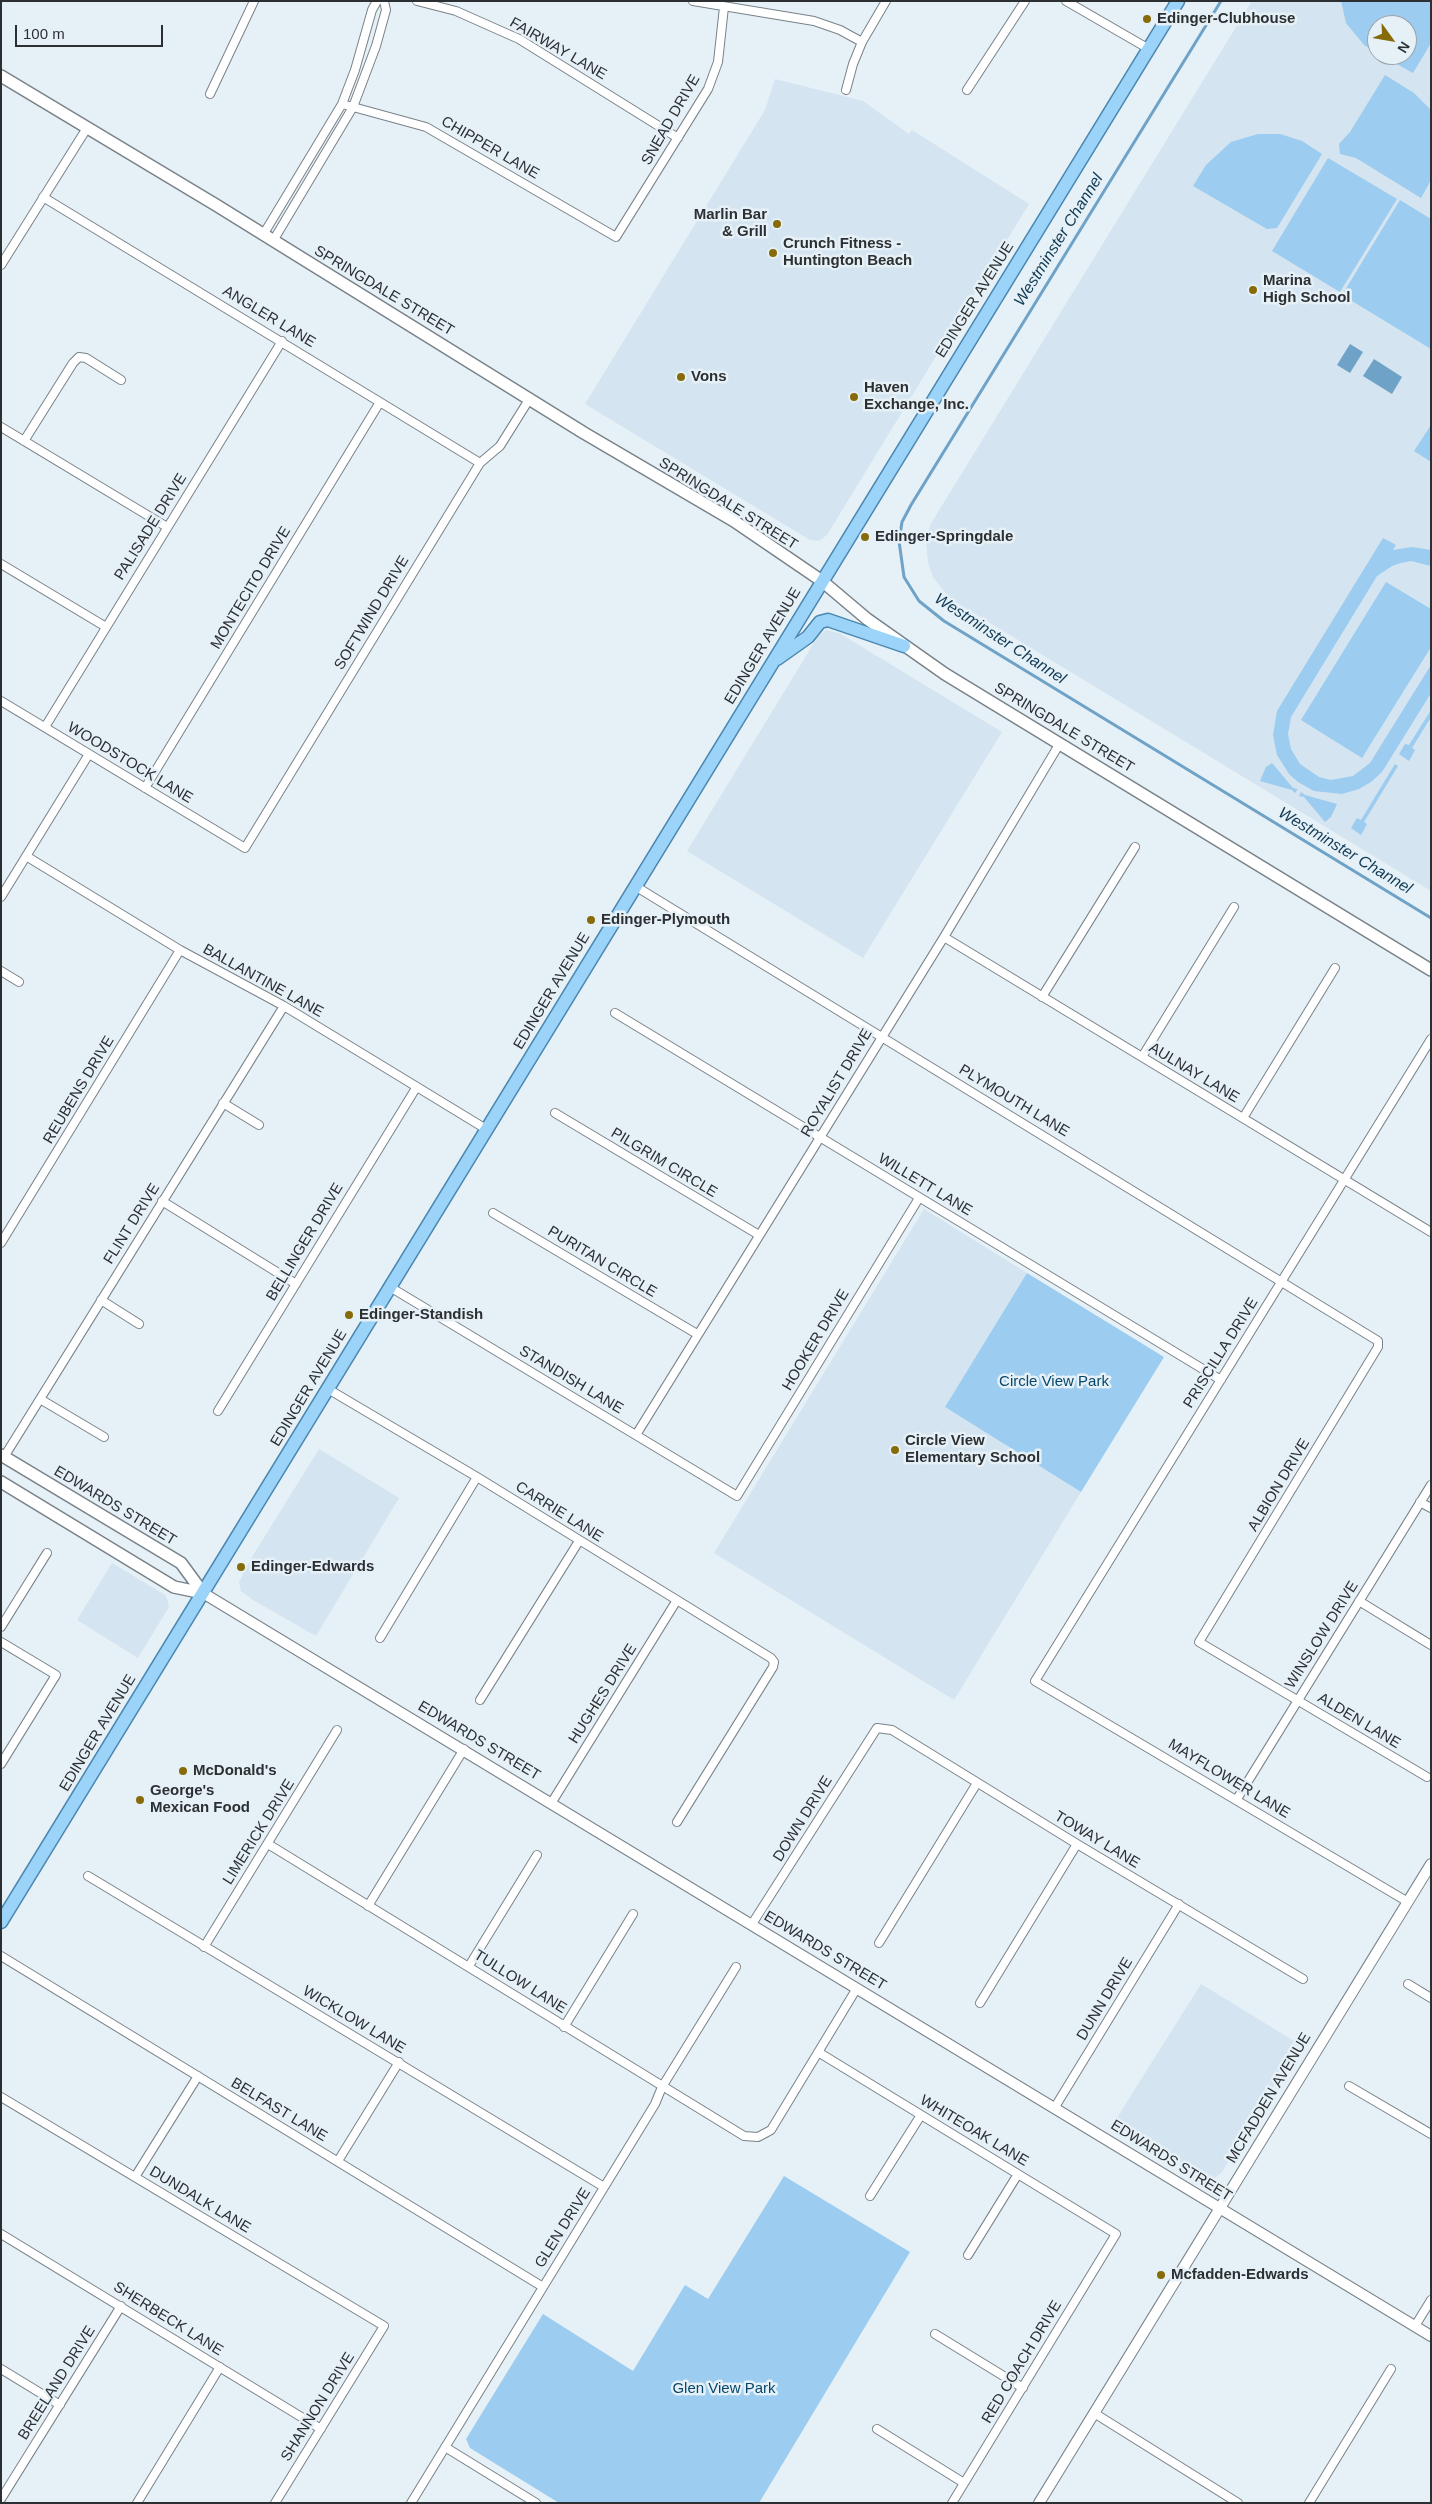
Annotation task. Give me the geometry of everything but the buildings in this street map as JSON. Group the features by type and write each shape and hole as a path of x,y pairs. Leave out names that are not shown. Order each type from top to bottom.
{"main road":[{"name":"EDINGER AVENUE","path":"1,1922 1178,1"},
{"name":"SPRINGDALE STREET","path":"1,76 530,398 584,433 734,522 822,581 904,646 1431,970"},
{"path":"771,664 808,637 820,622 828,620 904,646"},
{"name":"EDWARDS STREET","path":"2,1456 181,1563 203,1593"},
{"name":"EDWARDS STREET","path":"1,1482 174,1587 203,1593"}],"street":[{"path":"210,94 254,1"},
{"path":"268,238 342,104 356,70 372,10 377,1"},
{"path":"268,238 353,107 376,46 386,10 384,1"},
{"name":"FAIRWAY LANE","path":"417,1 456,12 519,39 678,138"},
{"path":"693,1 724,8 814,21 840,30 862,42"},
{"path":"846,90 853,64 862,42 886,1"},
{"path":"967,90 1025,1"},
{"path":"1066,1 1148,49"},
{"name":"SNEAD DRIVE","path":"616,237 708,89 718,62 724,8"},
{"name":"CHIPPER LANE","path":"342,104 426,128 616,237"},
{"path":"1,265 87,128"},
{"name":"ANGLER LANE","path":"43,197 282,341 480,464"},
{"name":"PALISADE DRIVE","path":"45,727 282,341"},
{"path":"24,441 75,360 79,357 86,358 121,380"},
{"name":"SOFTWIND DRIVE","path":"245,848 480,464 500,446 530,398"},
{"name":"MONTECITO DRIVE","path":"145,788 380,402"},
{"path":"1,427 168,527"},
{"path":"1,564 106,627"},
{"name":"WOODSTOCK LANE","path":"1,701 245,848"},
{"name":"ROYALIST DRIVE","path":"636,1435 944,937 1060,743"},
{"path":"1,897 89,754"},
{"path":"1042,997 1135,847"},
{"name":"BALLANTINE LANE","path":"26,856 180,950 284,1006 486,1130"},
{"name":"PLYMOUTH LANE","path":"635,886 1378,1341"},
{"path":"1142,1058 1234,908"},
{"name":"AULNAY LANE","path":"944,937 1431,1232"},
{"name":"REUBENS DRIVE","path":"1,1243 180,950"},
{"path":"1243,1118 1335,968"},
{"path":"1,971 19,982"},
{"name":"FLINT DRIVE","path":"2,1456 40,1399 284,1006"},
{"name":"WILLETT LANE","path":"615,1013 1221,1380"},
{"name":"PRISCILLA DRIVE","path":"1035,1681 1431,1039"},
{"name":"BELLINGER DRIVE","path":"218,1411 416,1088"},
{"path":"223,1104 259,1125"},
{"name":"PILGRIM CIRCLE","path":"555,1114 759,1235"},
{"name":"HOOKER DRIVE","path":"736,1496 919,1198"},
{"path":"162,1200 296,1284"},
{"name":"PURITAN CIRCLE","path":"493,1213 697,1334"},
{"name":"STANDISH LANE","path":"390,1287 736,1496"},
{"path":"101,1300 140,1324"},
{"name":"ALBION DRIVE","path":"1200,1642 1378,1347 1378,1341"},
{"name":"CARRIE LANE","path":"328,1389 477,1477 578,1541 771,1658 774,1662 677,1822"},
{"path":"40,1399 104,1437"},
{"path":"380,1638 477,1477"},
{"name":"WINSLOW DRIVE","path":"1236,1799 1431,1485"},
{"path":"1420,1502 1431,1508"},
{"path":"480,1700 578,1541"},
{"path":"1,1627 47,1553"},
{"name":"EDWARDS STREET","path":"203,1593 552,1802 1431,2336"},
{"name":"HUGHES DRIVE","path":"552,1802 677,1600"},
{"path":"1359,1601 1431,1645"},
{"path":"1,1642 56,1675 1,1764"},
{"name":"ALDEN LANE","path":"1200,1642 1427,1778"},
{"name":"MAYFLOWER LANE","path":"1035,1681 1408,1902"},
{"name":"TOWAY LANE","path":"876,1728 892,1730 1077,1844 1303,1978"},
{"name":"DOWN DRIVE","path":"752,1924 876,1728"},
{"name":"LIMERICK DRIVE","path":"204,1947 337,1730"},
{"path":"368,1906 464,1749"},
{"path":"879,1943 977,1783"},
{"name":"TULLOW LANE","path":"268,1844 744,2136 758,2137 770,2130 818,2052"},
{"path":"980,2003 1077,1844"},
{"path":"469,1966 538,1855"},
{"name":"MCFADDEN AVENUE","path":"1039,2503 1431,1864"},
{"name":"WICKLOW LANE","path":"88,1876 604,2188"},
{"name":"DUNN DRIVE","path":"1055,2108 1179,1904"},
{"path":"564,2026 633,1914"},
{"name":"BELFAST LANE","path":"1,1956 544,2286"},
{"name":"GLEN DRIVE","path":"410,2503 604,2188 655,2104 662,2087 736,1967"},
{"path":"1408,1984 1431,1998"},
{"path":"818,2052 858,1988"},
{"name":"WHITEOAK LANE","path":"818,2052 1116,2234"},
{"path":"338,2161 398,2062"},
{"path":"135,2177 198,2076"},
{"path":"1349,2086 1431,2134"},
{"name":"DUNDALK LANE","path":"1,2097 384,2326"},
{"path":"870,2196 921,2115"},
{"path":"968,2255 1018,2174"},
{"name":"SHERBECK LANE","path":"1,2234 320,2429"},
{"name":"RED COACH DRIVE","path":"952,2503 1116,2234"},
{"path":"1415,2326 1431,2300"},
{"name":"BREELAND DRIVE","path":"1,2499 121,2306"},
{"name":"SHANNON DRIVE","path":"274,2503 384,2326"},
{"path":"935,2334 1023,2388"},
{"path":"137,2503 220,2368"},
{"path":"1,2369 60,2405"},
{"path":"1309,2503 1391,2369"},
{"path":"1094,2413 1238,2503"},
{"path":"877,2429 964,2483"},
{"path":"445,2447 536,2503"}],"shaded area":[{"name":"Marina High School","path":"1252,1 1431,1 1431,891 949,598 933,577 928,562 926,543 930,525"},
{"path":"775,79 863,101 909,134 912,130 1029,204 827,535 819,541 810,540 585,404 765,110"},
{"path":"1350,344 1363,352 1350,373 1337,365"},
{"path":"1374,359 1402,377 1392,394 1363,376"},
{"path":"826,630 839,633 1002,732 863,958 687,851 817,638"},
{"name":"Circle View Elementary School","path":"924,1209 1027,1273 945,1407 1081,1492 954,1700 714,1553"},
{"path":"319,1449 399,1498 316,1636 253,1600 241,1591 239,1582 252,1557"},
{"path":"112,1563 165,1595 168,1602 169,1607 138,1658 77,1620"},
{"path":"1201,1984 1299,2044 1222,2172 1215,2178 1208,2178 1113,2124"}],"green space":[{"path":"1341,1 1431,1 1431,43 1413,73 1398,65 1417,65 1417,15 1367,15 1367,47 1346,23"},
{"path":"1385,75 1414,93 1431,110 1431,180 1421,198 1356,158 1340,154 1339,144 1350,132"},
{"path":"1258,134 1280,134 1302,141 1322,154 1277,228 1267,229 1193,186 1206,165 1231,142"},
{"path":"1328,158 1397,199 1340,292 1272,251"},
{"path":"1400,200 1431,219 1431,349 1342,295"},
{"path":"1431,425 1431,462 1414,451"},
{"path":"1383,538 1396,545 1393,550 1412,547 1431,550 1431,566 1411,561 1392,566 1377,576 1291,717 1288,734 1291,749 1300,764 1319,777 1331,780 1353,776 1370,763 1431,665 1431,693 1382,772 1371,782 1359,789 1342,794 1314,791 1298,782 1289,774 1277,755 1273,735 1277,711"},
{"path":"1386,582 1431,609 1431,647 1362,758 1301,720"},
{"path":"1431,710 1431,717 1412,748 1415,750 1409,761 1399,754 1405,744 1409,745"},
{"path":"1272,763 1293,788 1298,789 1295,793 1292,790 1260,781 1266,767"},
{"path":"1395,764 1398,766 1364,822 1367,824 1361,835 1351,828 1357,818 1361,820"},
{"path":"1301,792 1305,795 1337,804 1331,817 1325,822 1304,797 1299,796"},
{"name":"Circle View Park","path":"1027,1273 1164,1357 1081,1492 945,1407"},
{"name":"Glen View Park","path":"784,2176 910,2252 759,2503 559,2503 470,2448 466,2439 543,2314 633,2371 685,2285 708,2299"}],"waterway":[{"name":"Westminster Channel","path":"1221,1 911,505 902,522 899,541 904,577 919,601 944,621 1431,918"}],"place":[{"name":"Edinger-Clubhouse","path":"1147,19"},
{"name":"Marlin Bar & Grill","path":"777,224"},
{"name":"Crunch Fitness - Huntington Beach","path":"773,253"},
{"name":"Marina High School","path":"1253,290"},
{"name":"Vons","path":"681,377"},
{"name":"Haven Exchange, Inc.","path":"854,397"},
{"name":"Edinger-Springdale","path":"865,537"},
{"name":"Edinger-Plymouth","path":"591,920"},
{"name":"Edinger-Standish","path":"349,1315"},
{"name":"Circle View Elementary School","path":"895,1450"},
{"name":"Edinger-Edwards","path":"241,1567"},
{"name":"McDonald's","path":"183,1771"},
{"name":"George's Mexican Food","path":"140,1800"},
{"name":"Mcfadden-Edwards","path":"1161,2275"}]}
